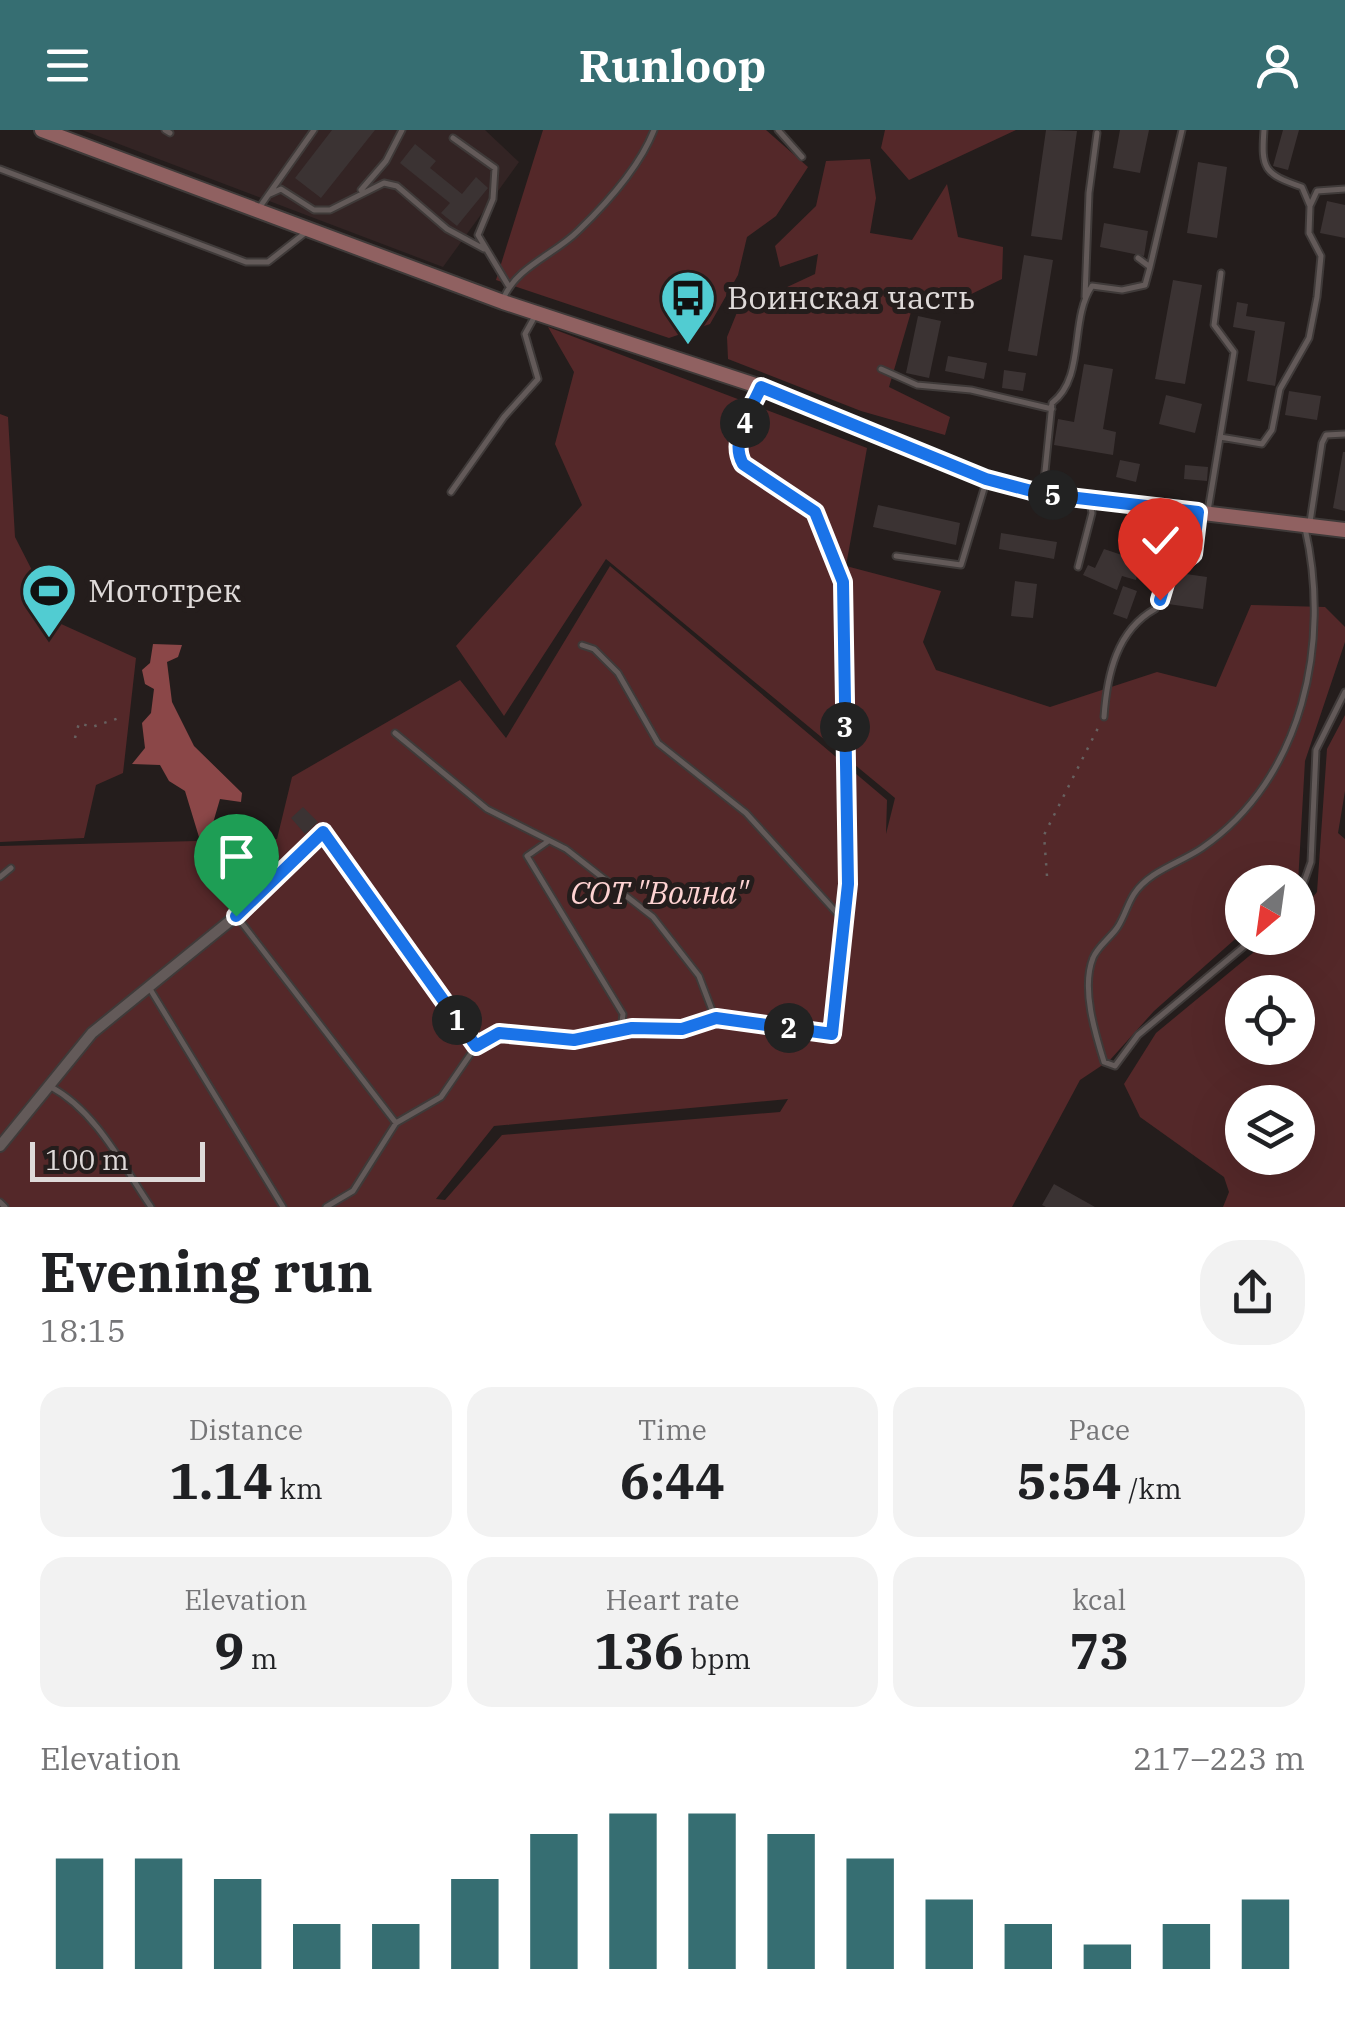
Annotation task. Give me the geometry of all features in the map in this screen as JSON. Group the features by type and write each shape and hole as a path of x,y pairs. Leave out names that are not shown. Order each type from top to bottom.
{"street":[{"path":"43,130 258,210 506,295 536,313 761,387 986,479 1043,494 1345,530"},
{"path":"0,1146 92,1033 236,916 323,832"}],"lane":[{"path":"258,210 314,130"},
{"path":"360,192 386,161 402,130"},
{"path":"506,295 523,270 578,231 646,150 654,130"},
{"path":"778,130 802,157"},
{"path":"1084,297 1092,286 1122,290 1146,284 1182,130"},
{"path":"1264,130 1262,162 1267,170 1302,187 1310,206"},
{"path":"1043,494 1052,409 1070,375 1084,297 1088,193 1097,133"},
{"path":"453,138 495,168 493,199 478,235 484,250 508,278 506,295"},
{"path":"0,170 246,262 268,262 310,228"},
{"path":"270,194 282,188 314,210 330,210 384,183 397,186 447,229 484,250"},
{"path":"1220,438 1262,444 1272,430 1280,389 1309,338 1321,256 1309,232 1310,206 1317,191 1344,189"},
{"path":"106,221 110,210"},
{"path":"1138,258 1150,266"},
{"path":"242,273 246,262"},
{"path":"1104,716 1105,691 1118,650 1136,618 1155,609 1173,557 1185,560 1193,554 1220,438 1234,352 1214,325 1221,274"},
{"path":"451,492 504,417 538,379 525,334 536,313"},
{"path":"881,370 917,385 971,390 1052,409"},
{"path":"326,1207 354,1191 396,1124 441,1097 476,1046 499,1033 574,1040 621,1030 682,1029 716,1018 832,1034 845,922 843,582 815,512 743,464 737,454 738,441 761,387"},
{"path":"1234,955 1138,1035 1115,1066 1104,1062 1091,1000 1093,956 1117,929 1135,892 1230,824 1266,782 1286,744 1312,666 1316,616 1307,525 1322,443 1326,435 1345,434"},
{"path":"896,556 960,565 986,479"},
{"path":"1078,567 1092,513 1090,500"},
{"path":"582,645 594,649 618,674 658,743 746,813 845,922"},
{"path":"1310,865 1316,750 1345,692"},
{"path":"395,734 487,809 547,842 566,848 653,917 699,976 716,1018"},
{"path":"323,832 476,1046"},
{"path":"547,842 527,856 623,1014 621,1030"},
{"path":"0,877 11,868"},
{"path":"236,916 396,1124"},
{"path":"148,986 283,1207"},
{"path":"49,1085 65,1094 99,1131 151,1207"}],"path":[{"path":"1046,876 1044,835 1104,716"},
{"path":"74,738 79,723 92,727 119,718"}],"shaded area":[{"path":"82,130 485,130 519,162 443,267"},
{"path":"153,644 182,645 178,657 167,662 172,702 194,746 242,793 241,802 220,799 213,823 222,831 217,838 199,837 185,791 169,781 160,765 132,764 145,748 142,723 151,713 154,689 145,684 142,670 150,663"}],"green space":[{"path":"543,130 766,130 808,167 776,216 747,237 738,275 710,324 669,338 496,280"},
{"path":"885,130 1016,130 909,180 881,148"},
{"path":"870,159 876,198 870,233 912,240 947,184 958,237 1003,247 1002,279 949,305 916,295 889,387 950,417 945,435 861,411 728,359 727,337 738,310 815,274 818,254 780,267 775,246 816,206 826,161"},
{"name":"СОТ \"Волна\"","path":"548,327 867,448 846,566 941,591 923,642 936,670 1050,707 1157,672 1216,687 1251,605 1325,607 1345,627 1345,642 1305,761 1299,865 1225,865 1225,948 1154,1011 1110,1060 1080,1080 1012,1207 0,1207 0,846 277,839 292,777 460,680 506,738 610,566 887,800 886,834 895,798 606,559 504,716 456,646 582,505 555,444 574,372","holes":["788,1099 780,1112 502,1135 445,1200 436,1199 494,1126"]},
{"name":"Мототрек","path":"0,414 8,417 15,537 59,623 136,658 123,773 96,785 84,838 0,842"},
{"path":"1345,715 1345,791 1338,833 1345,839 1345,1207 1223,1207 1229,1192 1224,1177 1140,1117 1124,1084 1156,1033 1225,976 1225,1065 1315,1065 1315,975 1226,975 1250,955 1315,955 1327,749"}],"building":[{"path":"332,130 375,130 321,198 295,178"},
{"path":"1046,130 1077,131 1062,240 1031,236"},
{"path":"1120,130 1149,130 1140,173 1113,168"},
{"path":"1283,130 1299,130 1288,170 1273,166"},
{"path":"415,144 436,161 430,168 462,194 476,177 488,188 457,226 441,213 450,203 400,163"},
{"path":"1198,162 1227,167 1217,238 1187,233"},
{"path":"1327,201 1345,205 1345,238 1320,233"},
{"path":"1104,223 1148,231 1144,256 1100,247"},
{"path":"1024,255 1053,260 1037,356 1008,351"},
{"path":"1173,280 1202,285 1185,384 1155,379"},
{"path":"1237,302 1248,304 1246,316 1285,322 1275,386 1247,381 1255,331 1233,327"},
{"path":"918,316 941,321 929,378 906,373"},
{"path":"948,356 987,363 984,379 945,371"},
{"path":"1084,364 1113,369 1103,429 1116,432 1113,455 1054,445 1058,419 1074,422"},
{"path":"1004,370 1026,373 1023,391 1002,388"},
{"path":"1289,391 1321,396 1317,420 1285,415"},
{"path":"1166,395 1202,404 1195,433 1159,424"},
{"path":"1345,452 1345,511 1333,508"},
{"path":"1120,460 1140,464 1136,482 1116,477"},
{"path":"1185,465 1208,467 1207,481 1184,479"},
{"path":"878,505 960,523 956,545 873,527"},
{"path":"1001,533 1057,542 1054,559 999,549"},
{"path":"1104,549 1140,561 1136,580 1122,576 1117,590 1083,575 1088,565 1095,568"},
{"path":"1142,560 1165,565 1161,580 1139,575"},
{"path":"1172,572 1207,577 1203,609 1168,604"},
{"path":"1015,581 1037,584 1033,618 1011,616"},
{"path":"1123,586 1137,591 1127,619 1113,614"},
{"path":"303,807 318,822 305,834 291,818"},
{"path":"1054,1184 1095,1207 1042,1205"}],"place":[{"name":"Воинская часть","path":"688,347"},
{"name":"Мототрек","path":"49,640"}],"route":[{"path":"236,916 323,832 476,1046 499,1033 574,1040 632,1028 682,1029 716,1018 832,1034 842,972 848,884 843,582 815,512 743,464 737,454 738,441 761,387 921,456 986,479 1043,494 1198,512 1193,554 1185,560 1173,557 1160,600"}]}
